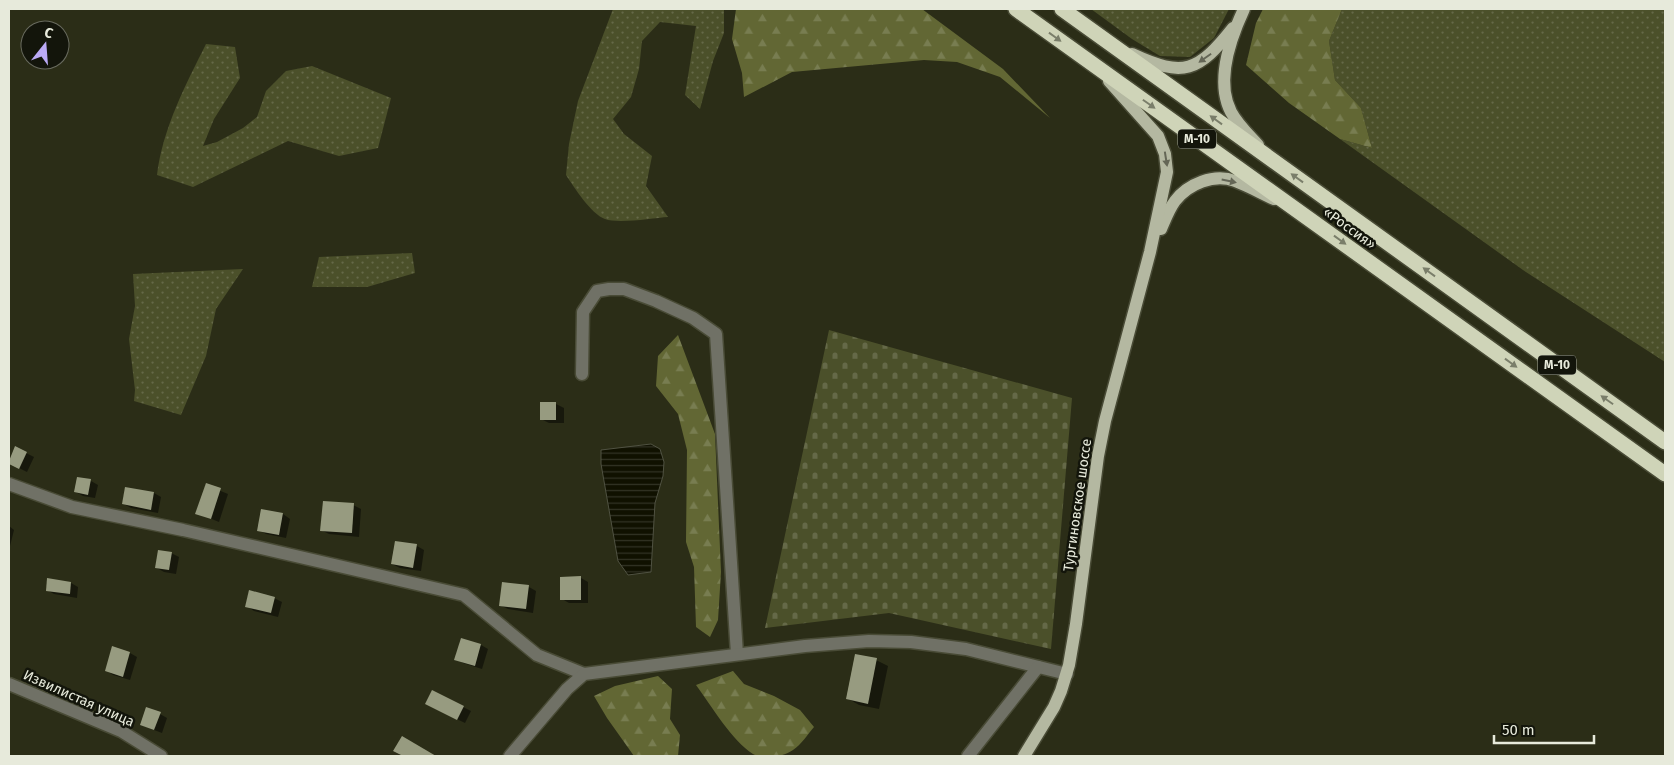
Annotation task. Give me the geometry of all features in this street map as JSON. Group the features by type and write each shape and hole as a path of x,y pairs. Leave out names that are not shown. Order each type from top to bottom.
{"highway":[{"name":"«Россия»","path":"1016,9 1665,474"},
{"name":"«Россия»","path":"1062,9 1665,442"}],"main road":[{"path":"1244,9 1238,22 1224,70 1225,97 1237,122 1270,158"},
{"path":"1110,44 1159,66 1183,68 1200,62 1210,55 1238,22"},
{"name":"Тургиновское шоссе","path":"1024,756 1050,715 1061,691 1066,674 1076,624 1098,456 1150,252 1166,179 1164,147 1158,136 1151,125 1095,66"},
{"name":"Тургиновское шоссе","path":"1150,252 1174,202 1187,189 1204,181 1233,180 1300,212"},
{"path":"1647,428 1665,437"},
{"path":"1633,451 1665,482"}],"street":[{"path":"582,374 583,312 597,291 624,289 694,318 716,334 737,654"},
{"path":"9,484 72,507 183,530 464,595 537,655 584,674 804,646 869,641 911,642 966,650 1066,674"},
{"path":"968,756 1038,667"},
{"path":"510,756 568,689 584,674"},
{"name":"Извилистая улица","path":"9,684 121,731 161,756"}],"green space":[{"path":"613,9 724,9 724,33 713,61 700,109 685,95 696,26 660,22 642,41 639,69 631,97 613,119 624,134 652,156 646,186 668,217 627,221 605,219 594,212 566,175 569,144 578,101"},
{"path":"736,9 922,9 1003,69 1050,118 1000,77 957,62 924,60 792,72 744,97 742,73 732,39"},
{"path":"1091,9 1229,9 1214,38 1190,57 1160,56 1132,39"},
{"path":"1263,9 1342,9 1329,41 1335,80 1361,108 1372,148 1340,139 1289,103 1246,65 1256,23"},
{"path":"1342,9 1665,9 1665,362 1523,270 1340,139 1372,148 1361,108 1335,80 1329,41"},
{"path":"206,44 235,47 240,78 214,119 203,146 217,142 243,128 257,117 266,91 286,71 312,66 391,98 378,148 339,156 288,141 193,187 157,175 164,141 170,124"},
{"path":"412,253 415,273 367,287 312,287 319,257"},
{"path":"243,269 216,309 206,356 181,415 134,401 135,390 129,339 135,306 133,274"},
{"path":"829,330 1072,398 1051,649 889,613 765,628"},
{"path":"678,335 715,434 721,572 718,620 710,637 696,627 694,567 686,542 687,450 678,414 656,386 658,356"},
{"path":"733,671 744,684 774,696 800,710 814,727 796,748 779,756 762,757 753,754 737,741 696,685"},
{"path":"658,676 672,689 670,719 680,735 678,756 634,756 594,696 615,686"}],"shaded area":[{"path":"651,444 660,449 664,462 663,476 655,503 651,572 628,575 618,561 601,464 601,450"}],"building":[{"path":"540,402 556,402 556,420 540,420"},
{"path":"15,446 27,452 19,469 9,464"},
{"path":"77,477 91,479 88,495 74,492"},
{"path":"206,483 221,488 211,519 195,514"},
{"path":"125,487 154,492 151,510 122,504"},
{"path":"323,501 354,503 352,533 320,531"},
{"path":"261,509 283,513 279,535 257,531"},
{"path":"395,541 417,544 413,568 391,564"},
{"path":"158,550 172,552 169,570 155,568"},
{"path":"581,576 581,600 560,600 560,577"},
{"path":"47,578 71,582 70,594 46,591"},
{"path":"502,582 529,585 526,609 499,606"},
{"path":"249,590 275,597 271,613 245,607"},
{"path":"461,638 481,644 475,666 454,660"},
{"path":"112,646 130,652 123,677 105,671"},
{"path":"855,654 877,658 868,704 846,699"},
{"path":"432,690 464,706 457,720 425,704"},
{"path":"146,707 161,712 154,730 140,725"},
{"path":"402,736 436,756 403,756 393,751"}]}
